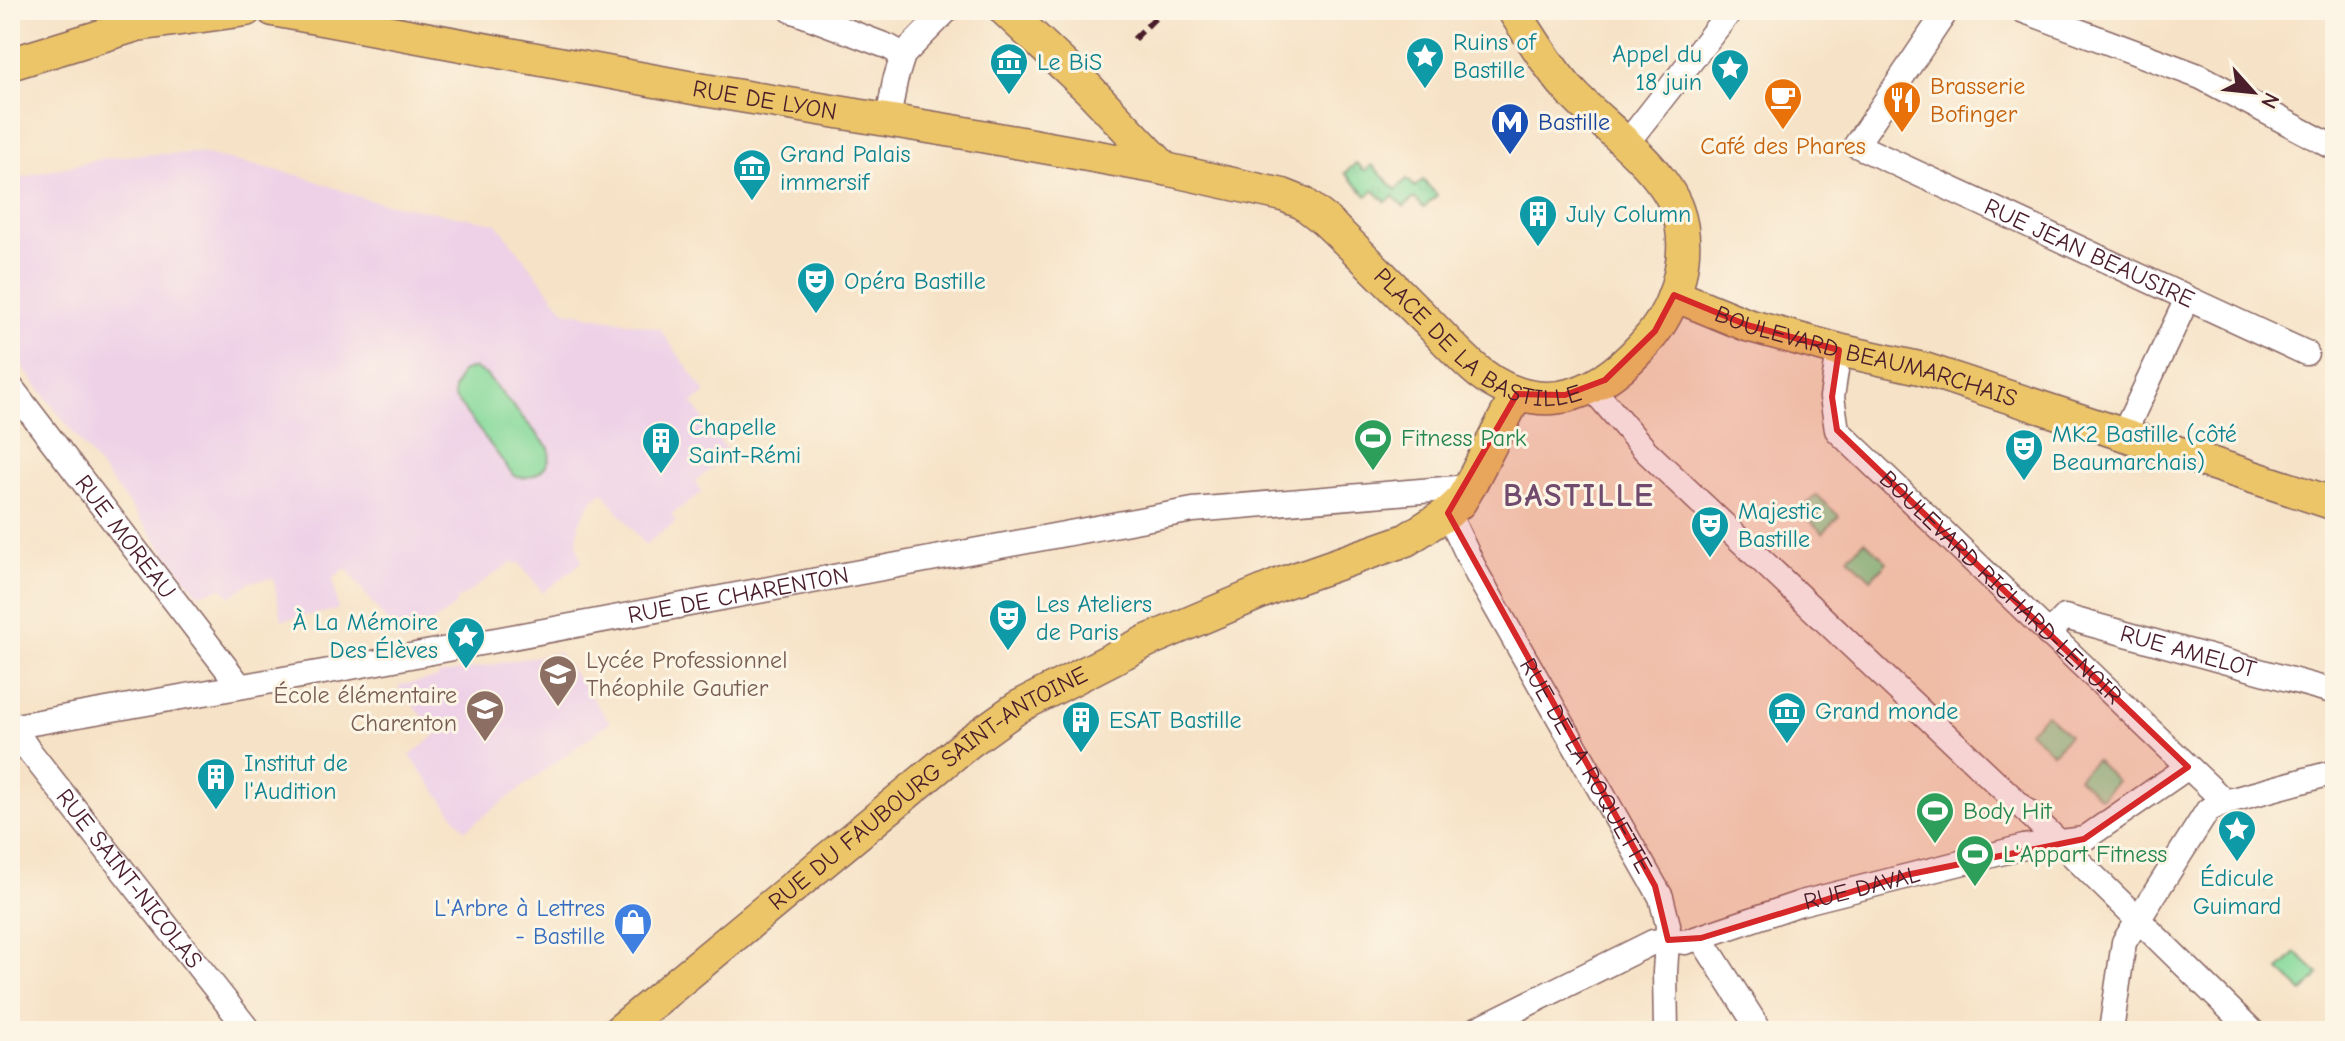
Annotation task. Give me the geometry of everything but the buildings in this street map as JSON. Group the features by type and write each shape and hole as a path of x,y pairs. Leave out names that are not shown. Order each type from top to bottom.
{"main road":[{"path":"10,64 134,17 246,10"},
{"name":"RUE DE LYON","path":"273,10 704,90 1165,169 1259,189"},
{"path":"1005,10 1089,89 1165,169"},
{"name":"PLACE DE LA BASTILLE","path":"1259,189 1303,203 1325,220 1471,364 1517,394 1543,397 1565,395 1592,388 1620,370 1655,331 1674,295 1683,257 1683,228 1665,187 1626,144 1571,92 1523,16"},
{"name":"BOULEVARD BEAUMARCHAIS","path":"1674,295 1747,325 1924,369 2335,504"},
{"name":"RUE DU FAUBOURG SAINT-ANTOINE","path":"619,1031 969,742 1018,707 1188,622 1283,583 1406,540 1448,513 1460,502 1469,487 1517,394"}],"street":[{"path":"791,10 903,55"},
{"path":"888,120 903,55 947,10"},
{"path":"1626,144 1731,10"},
{"name":"RUE JEAN BEAUSIRE","path":"1947,10 1856,145 2187,299 2123,435"},
{"path":"2022,10 2201,77 2335,148"},
{"path":"2187,299 2306,353"},
{"name":"BOULEVARD RICHARD-LENOIR","path":"1839,350 1832,397 1837,430 2225,802"},
{"name":"RUE MOREAU","path":"10,386 240,686"},
{"path":"1592,388 1646,451 2059,842 2252,1031"},
{"name":"RUE DE CHARENTON","path":"11,727 1193,510 1469,487"},
{"name":"RUE DE LA ROQUETTE","path":"1448,513 1477,574 1655,886 1665,909 1668,940 1666,1031"},
{"name":"RUE AMELOT","path":"2048,634 2065,617 2335,692"},
{"name":"RUE SAINT-NICOLAS","path":"11,727 249,1031"},
{"name":"RUE DAVAL","path":"1473,1031 1653,942 1686,942 1801,903 2024,847 2084,839 2188,767"},
{"path":"2111,1031 2124,942 2208,810 2225,802 2335,772"},
{"path":"1701,938 1760,1031"}],"highlighted area":[{"path":"1674,295 1747,325 1839,350 1832,397 1837,430 2188,767 2084,839 1906,875 1701,938 1668,940 1655,886 1448,513 1517,394 1565,395 1605,380 1655,331"}],"shaded area":[{"path":"197,153 302,176 368,200 496,223 565,311 659,328 706,393 692,403 730,455 695,481 702,492 671,515 676,522 645,545 603,492 591,502 579,523 577,546 582,562 543,593 520,564 512,562 457,600 455,606 418,633 418,639 402,642 346,568 333,578 338,610 282,620 273,578 250,582 230,597 223,588 198,594 10,351 10,182 101,159"},
{"name":"École élémentaire Charenton","path":"558,652 610,722 465,830 410,756 437,734 397,686"}],"green space":[{"path":"1356,163 1365,171 1372,165 1396,190 1407,179 1415,187 1423,180 1437,195 1424,208 1414,198 1404,207 1393,196 1386,202 1373,190 1367,196 1345,173"},
{"path":"473,368 485,374 549,448 548,462 540,472 528,477 514,476 454,397 461,372"},
{"path":"1816,495 1839,516 1823,533 1800,511"},
{"path":"1865,541 1887,562 1871,579 1848,557"},
{"path":"2046,714 2069,735 2053,753 2029,731"},
{"path":"2095,760 2117,781 2101,798 2078,777"},
{"path":"2296,953 2319,974 2303,992 2279,970"}],"railway":[{"path":"1134,39 1163,10"}],"place":[{"name":"Ruins of Bastille","path":"1425,90"},
{"name":"Le BiS","path":"1009,96"},
{"name":"Appel du 18 juin","path":"1730,102"},
{"name":"Café des Phares","path":"1783,131"},
{"name":"Brasserie Bofinger","path":"1902,134"},
{"name":"Bastille","path":"1510,156"},
{"name":"Grand Palais immersif","path":"752,202"},
{"name":"July Column","path":"1538,248"},
{"name":"Opéra Bastille","path":"816,315"},
{"name":"Fitness Park","path":"1373,472"},
{"name":"Chapelle Saint-Rémi","path":"661,475"},
{"name":"MK2 Bastille (côté Beaumarchais)","path":"2024,482"},
{"name":"Majestic Bastille","path":"1710,559"},
{"name":"Les Ateliers de Paris","path":"1008,652"},
{"name":"À La Mémoire Des Élèves","path":"466,670"},
{"name":"Lycée Professionnel Théophile Gautier","path":"558,708"},
{"name":"École élémentaire Charenton","path":"485,743"},
{"name":"Grand monde","path":"1787,745"},
{"name":"ESAT Bastille","path":"1081,754"},
{"name":"Institut de l'Audition","path":"216,811"},
{"name":"Body Hit","path":"1935,845"},
{"name":"Édicule Guimard","path":"2237,863"},
{"name":"L'Appart Fitness","path":"1975,888"},
{"name":"L'Arbre à Lettres - Bastille","path":"633,956"}],"district":[{"name":"BASTILLE","path":"1579,495"}]}
